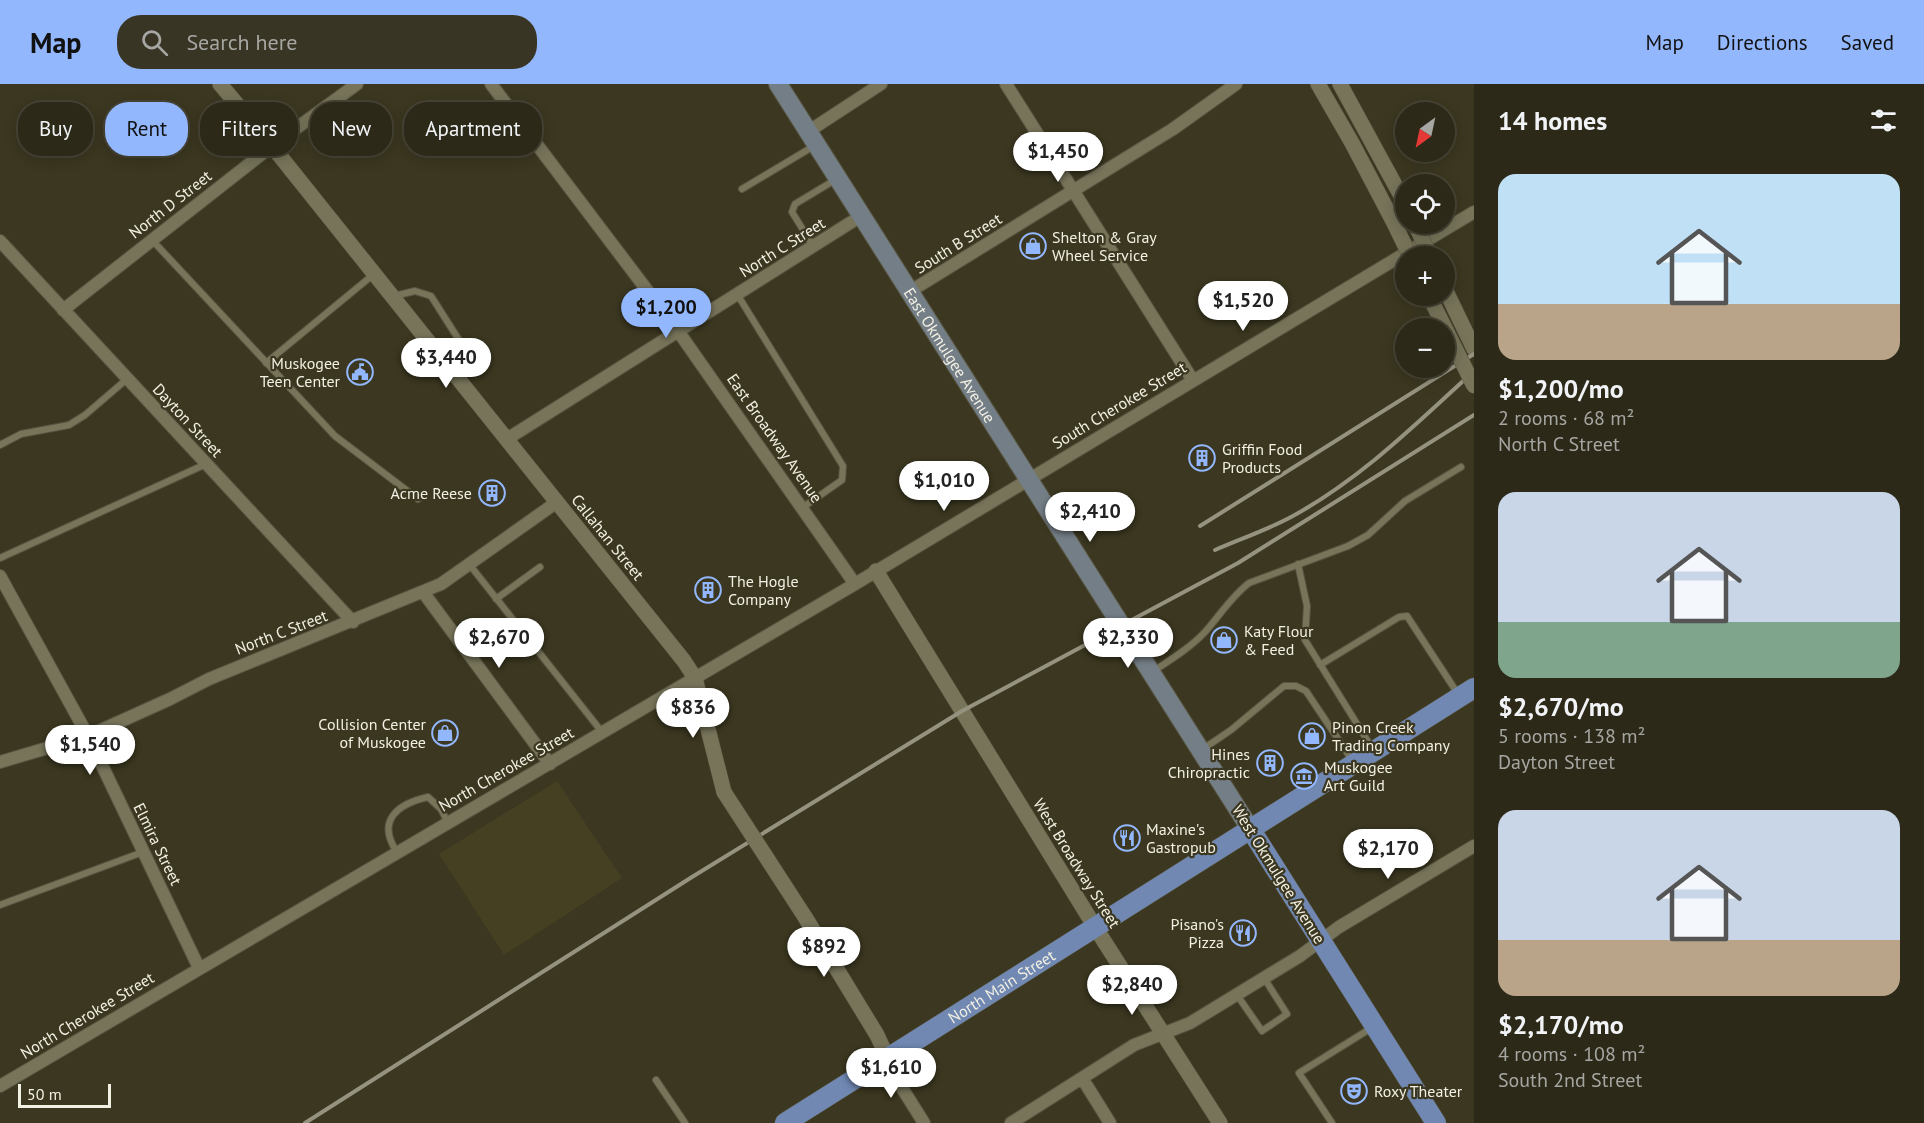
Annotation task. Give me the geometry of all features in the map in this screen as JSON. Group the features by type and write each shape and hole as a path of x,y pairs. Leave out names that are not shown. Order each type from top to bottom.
{"main road":[{"name":"East Okmulgee Avenue","path":"778,84 1122,625"},
{"name":"West Okmulgee Avenue","path":"1122,625 1436,1123"},
{"name":"North Main Street","path":"786,1123 1467,692"}],"street":[{"name":"Callahan Street","path":"220,84 235,102"},
{"name":"North D Street","path":"298,127 357,84"},
{"name":"East Broadway Avenue","path":"491,84 678,331 855,584"},
{"path":"813,137 881,84"},
{"path":"1006,84 1075,190 1192,379"},
{"name":"South B Street","path":"909,292 1173,129 1236,84"},
{"path":"1318,84 1352,143 1405,246"},
{"path":"1340,84 1395,185"},
{"name":"North D Street","path":"63,310 259,156"},
{"name":"Callahan Street","path":"280,156 695,678 724,792 806,917 877,1035 888,1059"},
{"name":"South Cherokee Street","path":"1028,479 1474,212"},
{"name":"North C Street","path":"507,440 861,216"},
{"name":"Dayton Street","path":"2,248 63,310 353,622"},
{"path":"1434,306 1474,386"},
{"path":"1454,306 1474,349"},
{"name":"North Cherokee Street","path":"0,1086 855,584 1028,479"},
{"name":"North C Street","path":"0,762 88,736 209,679 353,622 441,584 557,502"},
{"name":"West Broadway Street","path":"876,571 1095,927 1220,1123"},
{"name":"Elmira Street","path":"0,576 88,736 199,968"},
{"path":"423,592 550,764"},
{"path":"1011,1123 1134,1045 1190,1023 1237,995 1321,940 1474,846"},
{"path":"888,1059 897,1080 924,1123"},
{"path":"1082,1078 1110,1123"}],"lane":[{"path":"742,189 813,137"},
{"path":"813,246 792,212 795,204 838,178"},
{"path":"152,240 335,436 418,499"},
{"path":"266,363 375,274"},
{"path":"393,296 415,291 431,296 459,340 449,367"},
{"path":"737,294 843,466 842,480 802,508"},
{"path":"0,445 21,434 69,425 86,415 127,379"},
{"path":"0,558 206,464"},
{"path":"1151,672 1188,647 1204,632 1237,592 1249,583 1348,546 1368,535 1405,501 1461,467"},
{"path":"469,564 602,732"},
{"path":"1298,564 1307,606 1305,640 1374,751"},
{"path":"496,599 540,567"},
{"path":"1320,665 1398,616 1407,616 1467,692"},
{"path":"1200,751 1231,730 1284,686 1296,686 1306,692 1354,764"},
{"path":"397,852 389,841 387,828 394,814 409,801 428,797 441,809 448,823"},
{"path":"0,905 144,852"},
{"path":"1237,995 1262,1031 1287,1014 1264,978"},
{"path":"1332,1123 1299,1073 1375,1026"},
{"path":"656,1080 685,1123"}],"shaded area":[{"path":"557,781 622,878 504,955 439,854"}],"railway":[{"path":"1200,526 1474,354"},
{"path":"1215,550 1282,522 1341,486 1387,450 1474,371"},
{"path":"305,1123 692,877 962,711 1238,563 1474,415"}],"place":[{"name":"Shelton & Gray Wheel Service","path":"1033,246"},
{"name":"Muskogee Teen Center","path":"360,372"},
{"name":"Griffin Food Products","path":"1202,458"},
{"name":"Acme Reese","path":"492,493"},
{"name":"The Hogle Company","path":"708,590"},
{"name":"Katy Flour & Feed","path":"1224,640"},
{"name":"Collision Center of Muskogee","path":"445,733"},
{"name":"Pinon Creek Trading Company","path":"1312,736"},
{"name":"Hines Chiropractic","path":"1270,763"},
{"name":"Muskogee Art Guild","path":"1304,776"},
{"name":"Maxine's Gastropub","path":"1127,838"},
{"name":"Pisano's Pizza","path":"1243,933"},
{"name":"Roxy Theater","path":"1354,1091"}]}
